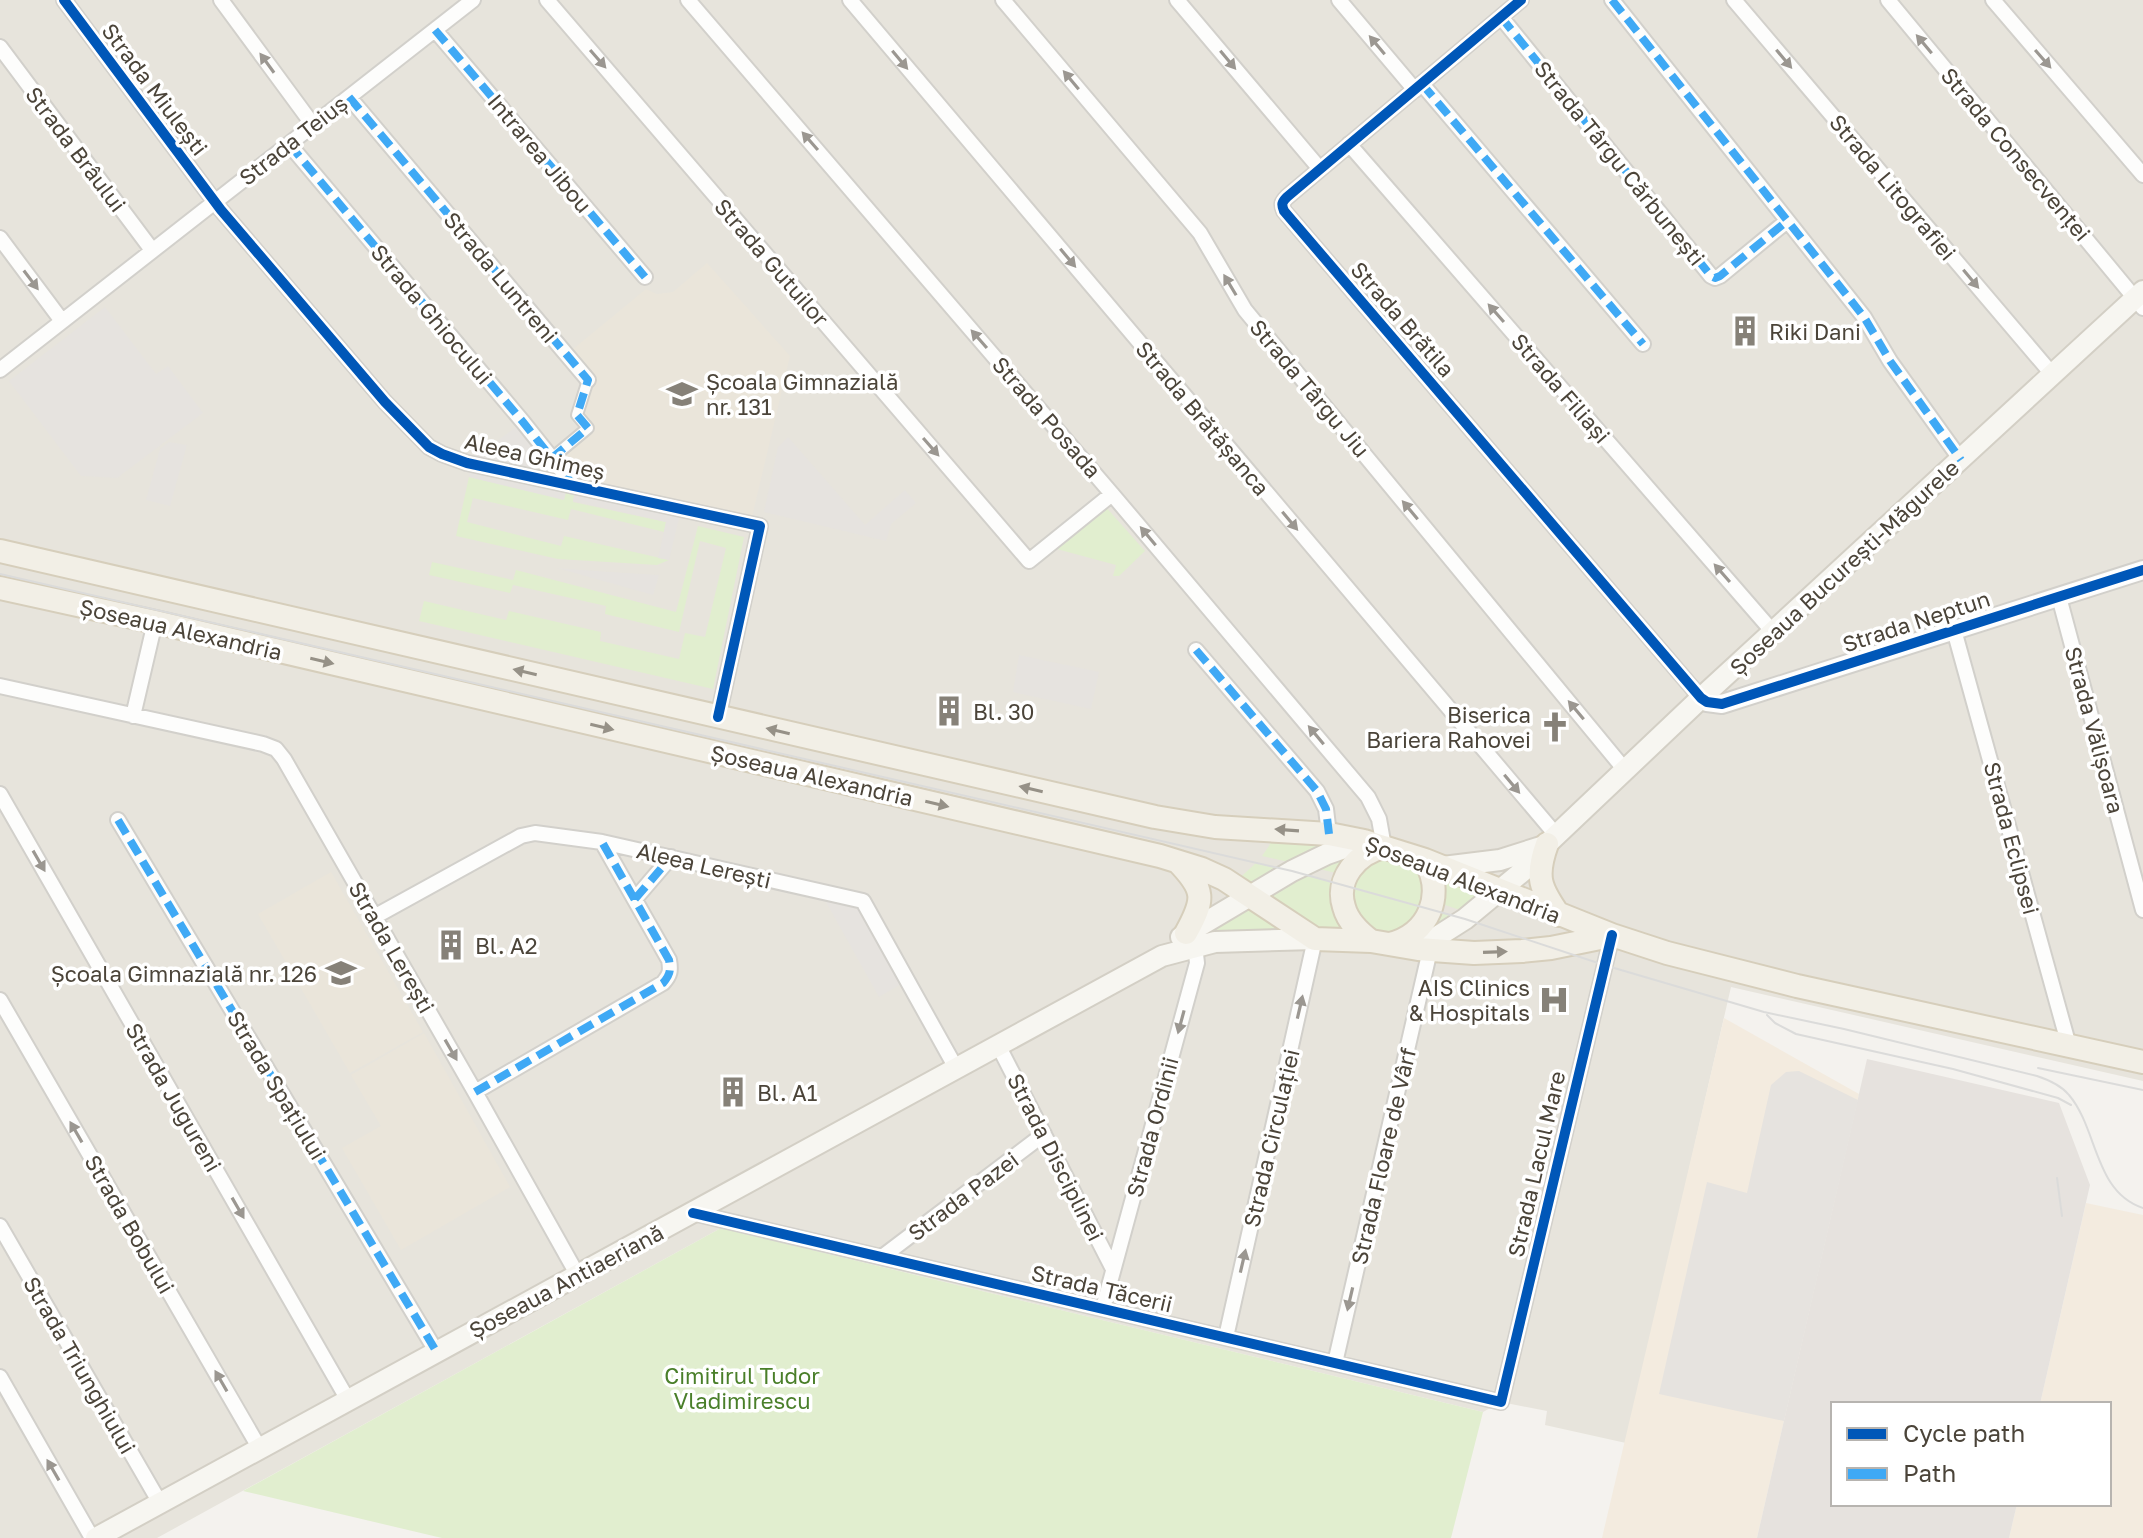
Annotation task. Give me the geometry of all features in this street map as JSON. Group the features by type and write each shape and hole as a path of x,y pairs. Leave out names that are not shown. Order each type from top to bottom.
{"main road":[{"name":"Șoseaua București-Măgurele","path":"1424,950 1500,891 1701,698 2052,374 2140,299"},
{"name":"Șoseaua Alexandria","path":"0,551 1176,821 1215,827 1329,834 1374,844 1434,864 1612,935 1678,956 1797,986 2142,1062"},
{"name":"Șoseaua Alexandria","path":"0,588 1177,861 1213,873 1315,939 1380,942 1424,950 1474,953 1551,948 1612,935"},
{"name":"Șoseaua București-Măgurele","path":"1434,864 1500,860 1552,840"},
{"path":"1552,840 1542,859 1539,878 1547,899 1559,915"},
{"path":"1374,844 1353,864 1342,891 1348,918 1359,931 1380,942 1411,935 1427,917 1433,901 1434,864"},
{"name":"Șoseaua Antiaeriană","path":"94,1538 1162,956 1250,895 1316,859 1374,844"},
{"path":"1177,861 1191,875 1199,891 1198,909 1189,940 1315,939"}],"street":[{"name":"Strada Miulești","path":"64,0 214,202"},
{"path":"221,0 313,125"},
{"name":"Strada Teiuș","path":"0,370 473,0"},
{"name":"Strada Gutuilor","path":"547,0 1029,561 1112,494"},
{"name":"Strada Posada","path":"688,0 1368,797 1379,819 1374,844"},
{"name":"Strada Brătășanca","path":"850,0 1552,840"},
{"name":"Strada Târgu Jiu","path":"1003,0 1200,233 1245,310 1625,770"},
{"path":"1177,0 1320,169"},
{"path":"1339,0 1643,344"},
{"path":"1612,0 1864,317 1890,361 1961,460"},
{"name":"Strada Litografiei","path":"1734,0 2052,374"},
{"name":"Strada Consecvenței","path":"1888,0 2140,299"},
{"path":"1993,0 2143,175"},
{"name":"Strada Brătila","path":"1515,2 1282,201 1284,211 1701,698"},
{"name":"Strada Târgu Cărbunești","path":"1501,17 1711,276 1720,276 1787,221"},
{"name":"Intrarea Jibou","path":"435,30 645,277"},
{"name":"Strada Brâului","path":"0,47 152,250"},
{"name":"Strada Luntreni","path":"349,97 588,380 577,415 588,428 552,458"},
{"name":"Strada Ghiocului","path":"289,144 574,486"},
{"name":"Strada Filiași","path":"1349,144 1773,632"},
{"name":"Aleea Ghimeș","path":"214,202 385,402 429,447 467,463 760,526 718,717"},
{"path":"0,238 62,321"},
{"name":"Strada Neptun","path":"1701,698 1722,704 2143,570"},
{"name":"Strada Vălișoara","path":"2059,597 2143,910"},
{"path":"133,716 155,622"},
{"name":"Strada Eclipsei","path":"1954,630 2069,1046"},
{"path":"1196,650 1317,791 1326,809 1329,834"},
{"name":"Strada Lerești","path":"0,686 276,749 577,1274"},
{"name":"Strada Jugureni","path":"0,794 348,1400"},
{"name":"Strada Spațiului","path":"118,820 436,1351"},
{"name":"Aleea Lerești","path":"374,917 521,836 535,833 602,842 863,901 956,1068"},
{"path":"475,1092 663,983 671,971 669,960 602,842"},
{"path":"635,899 671,857"},
{"name":"Strada Lacul Mare","path":"1501,1402 1612,935"},
{"name":"Strada Circulației","path":"1226,1337 1315,939"},
{"name":"Strada Ordinii","path":"1103,1308 1197,963 1189,940"},
{"name":"Strada Floare de Vârf","path":"1335,1363 1424,950"},
{"name":"Strada Bobului","path":"0,1000 260,1449"},
{"name":"Strada Disciplinei","path":"998,1045 1113,1269"},
{"name":"Strada Pazei","path":"882,1257 1044,1134"},
{"name":"Strada Tăcerii","path":"693,1213 1501,1402"},
{"name":"Strada Triunghiului","path":"0,1226 160,1503"},
{"path":"0,1377 94,1538"}],"shaded area":[{"path":"0,0 2143,0 2143,1081 1731,987 1626,1443 1545,1425 1547,1411 1501,1402 1483,1412 721,1228 157,1538 0,1538"},
{"name":"Școala Gimnazială nr. 131","path":"707,263 790,356 752,517 574,478 563,454 591,428 582,417 586,380 572,350 646,289 657,294 673,292"},
{"path":"105,307 156,374 168,366 203,413 117,478 81,476 9,381"},
{"path":"523,422 574,486 467,463"},
{"path":"788,437 865,525 905,490 916,503 891,524 886,541 764,512 778,447"},
{"path":"169,442 187,445 170,506 146,500 160,449"},
{"path":"471,465 567,488 564,500 469,477"},
{"path":"575,490 680,514 669,560 658,558 666,522 573,501"},
{"path":"557,568 595,571 659,575 653,595"},
{"path":"1019,655 1099,672 1091,709 1013,692"},
{"name":"Școala Gimnazială nr. 126","path":"331,872 423,1032 350,1073 258,914"},
{"path":"826,902 857,907 901,984 879,997"},
{"path":"1724,1018 1859,1094 1757,1538 1602,1538"},
{"path":"424,1033 510,1187 401,1250 342,1148 381,1126 351,1075"},
{"path":"1867,1059 2059,1103 2090,1185 2040,1402 1831,1402 1831,1506 2017,1506 2009,1538 1757,1538"},
{"path":"1799,1071 1858,1100 1784,1421 1659,1394 1707,1182 1747,1193 1771,1085 1786,1072"},
{"path":"2086,1203 2143,1215 2143,1538 2009,1538 2017,1506 2111,1506 2111,1402 2040,1402"}],"green space":[{"path":"469,477 563,499 567,488 575,490 573,502 666,522 664,532 571,509 568,520 473,498 467,522 561,546 564,536 669,560 657,565 558,559 456,536"},
{"path":"1104,505 1145,551 1119,576 1113,576 1116,565 1053,548"},
{"path":"698,526 744,537 713,689 419,621 424,601 506,620 509,611 601,632 600,641 679,659 685,633 705,637 726,548 700,541 679,632 605,614 606,606 513,585 510,593 429,575 432,562 513,580 516,570 676,612"},
{"path":"1276,829 1329,834 1500,891 1472,914 1433,901 1431,909 1465,919 1435,940 1180,938 1249,895 1233,884 1256,863 1343,884 1345,875 1262,856"},
{"name":"Cimitirul Tudor Vladimirescu","path":"721,1228 1483,1412 1451,1538 442,1538 243,1491"}],"tram line":[{"path":"0,574 1292,871 1465,919 1604,965 1764,1012 2037,1076 2054,1083 2069,1095 2115,1188 2127,1200 2143,1208"},
{"path":"1767,1015 1796,1034 1953,1069 2058,1098 2071,1105"},
{"path":"2038,1068 2143,1090"},
{"path":"2057,1178 2062,1216"}],"marked path":[{"path":"1612,0 1864,317 1890,361 1961,460"},
{"path":"1501,17 1711,276 1720,276 1787,221"},
{"path":"435,30 645,277"},
{"path":"1422,84 1643,344"},
{"path":"349,97 588,380 577,415 588,428 552,458"},
{"path":"289,144 574,486"},
{"path":"1196,650 1317,791 1326,809 1329,834"},
{"path":"118,820 436,1351"},
{"path":"475,1092 663,983 669,975 669,960 602,842"},
{"path":"635,899 671,857"}],"cycle path":[{"path":"64,0 221,210 385,402 429,447 467,463 760,526 718,717"},
{"path":"1521,0 1287,197 1282,207 1701,698 1722,704 2143,570"},
{"path":"693,1213 1501,1402 1612,935"}],"place":[{"name":"Riki Dani","path":"1745,331"},
{"name":"Școala Gimnazială nr. 131","path":"682,394"},
{"name":"Bl. 30","path":"949,711"},
{"name":"Biserica Bariera Rahovei","path":"1555,727"},
{"name":"Bl. A2","path":"451,945"},
{"name":"Școala Gimnazială nr. 126","path":"341,973"},
{"name":"AIS Clinics & Hospitals","path":"1554,1000"},
{"name":"Bl. A1","path":"733,1092"}]}
